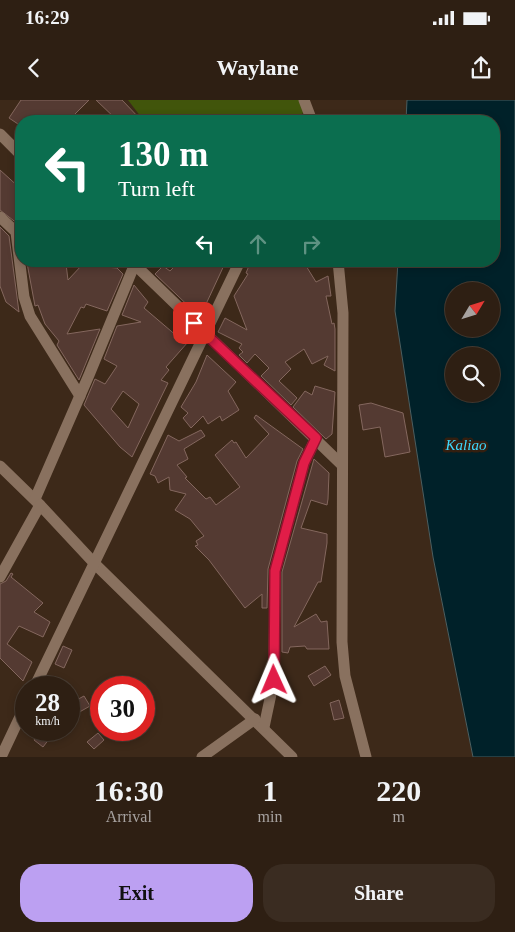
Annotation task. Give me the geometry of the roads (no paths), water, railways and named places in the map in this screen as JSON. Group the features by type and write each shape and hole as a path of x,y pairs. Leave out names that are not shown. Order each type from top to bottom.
{"street":[{"path":"304,100 308,115"},
{"path":"0,134 15,149"},
{"path":"0,217 15,231"},
{"path":"20,267 24,297 30,316 80,396"},
{"path":"0,577 37,502 132,267"},
{"path":"139,267 342,465"},
{"path":"40,676 237,267"},
{"path":"339,267 343,313 342,642 345,676 366,757"},
{"path":"202,757 259,723 274,680 275,571 304,463 316,438"},
{"path":"0,466 37,502 95,564 292,757"},
{"path":"1,757 15,727"}],"water":[{"name":"Kaliao","path":"407,100 515,100 515,757 473,757 433,557 395,311 398,267 500,267 500,115 406,115"}]}
